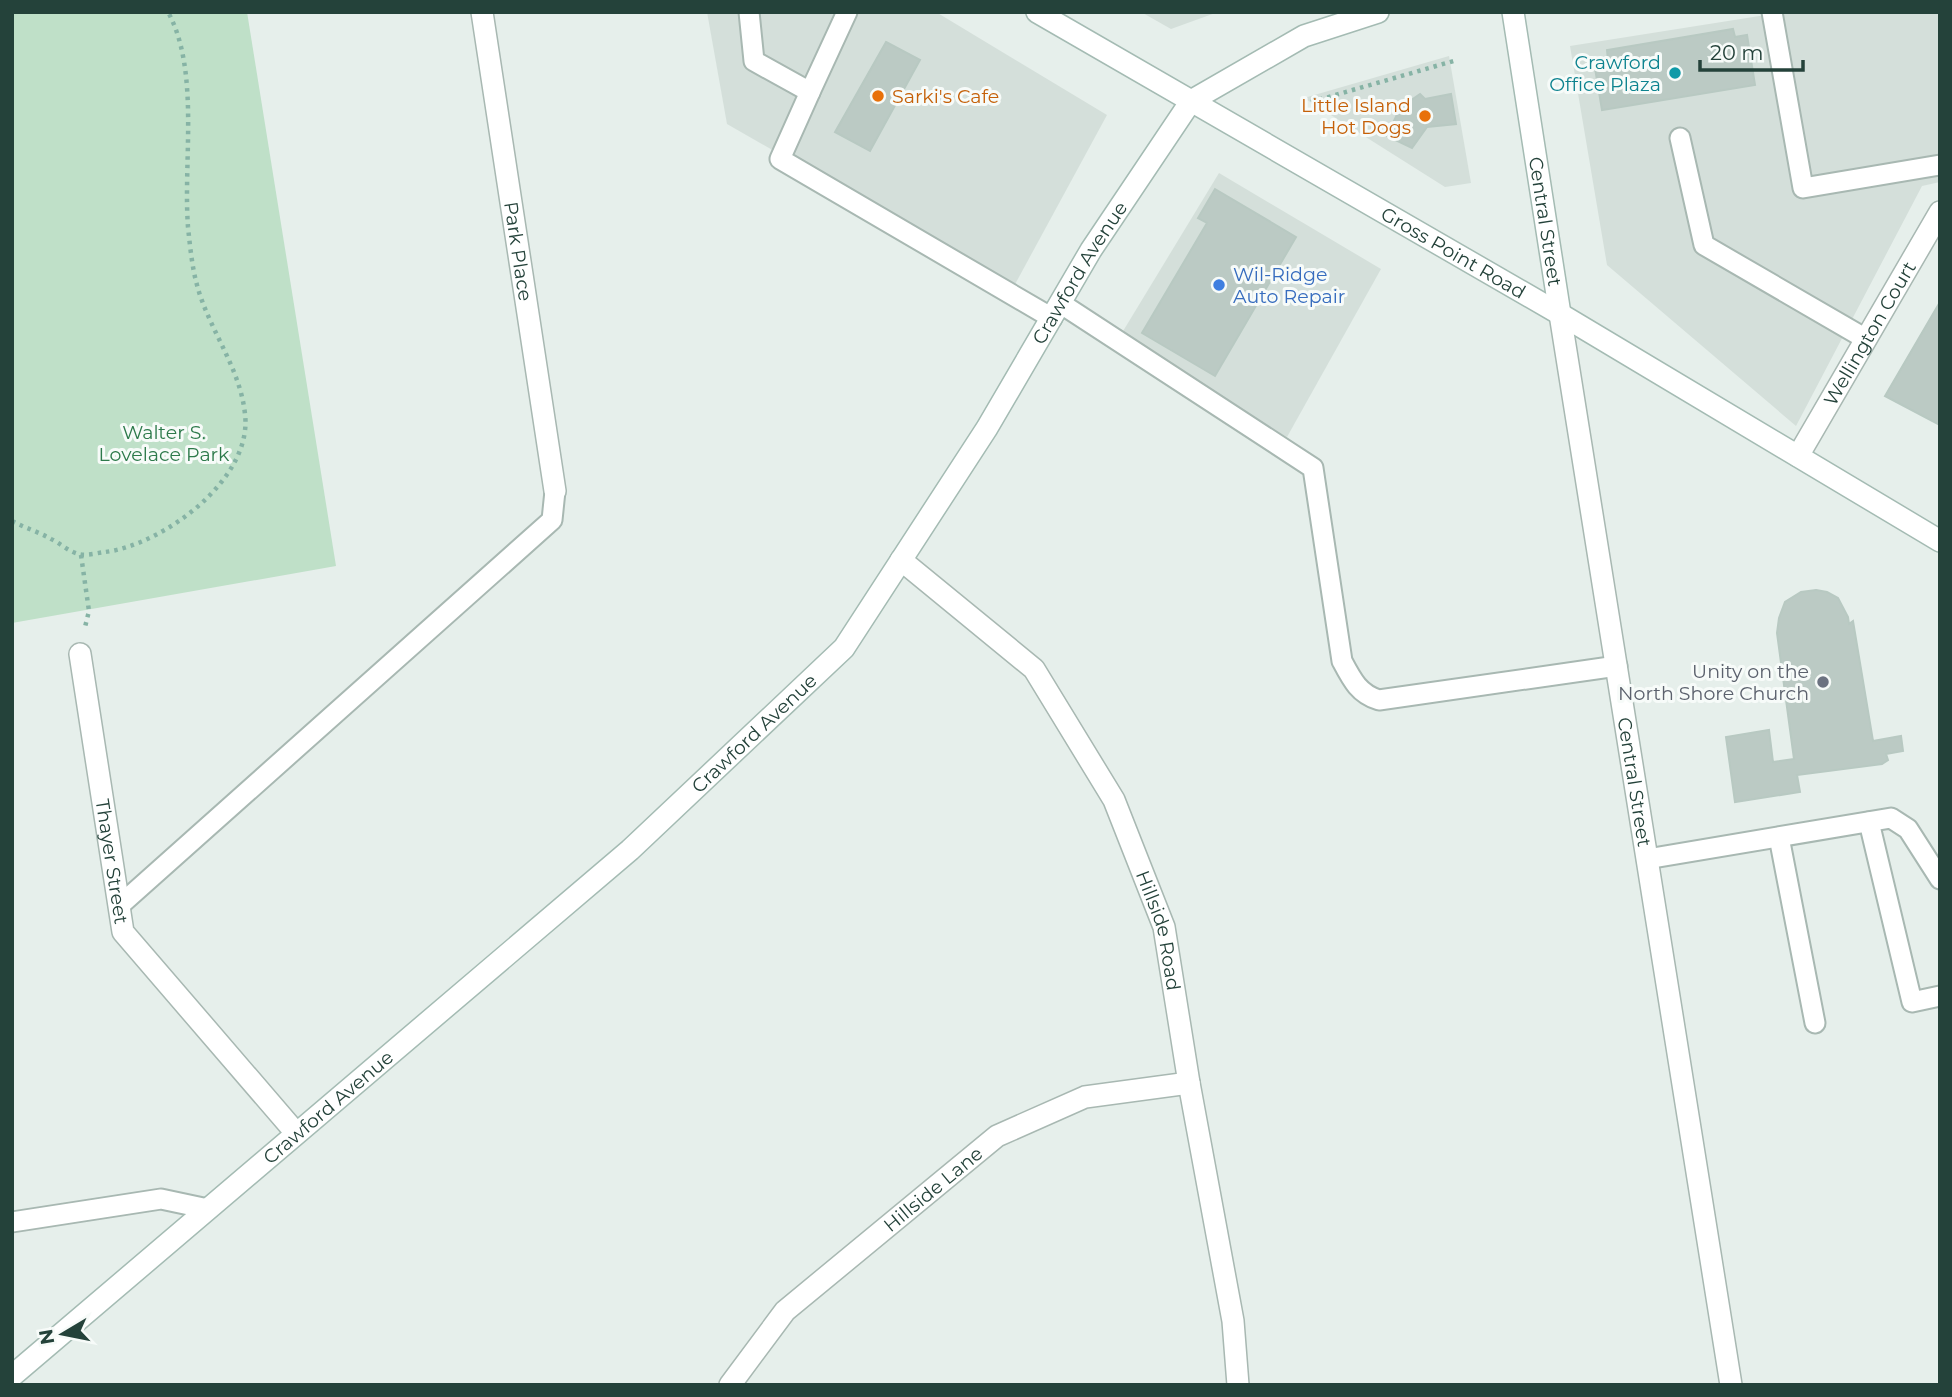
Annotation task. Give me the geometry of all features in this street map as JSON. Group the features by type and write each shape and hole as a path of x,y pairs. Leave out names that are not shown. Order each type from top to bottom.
{"street":[{"name":"Park Place","path":"482,12 555,491"},
{"name":"Gross Point Road","path":"1037,12 1560,314 1940,541"},
{"name":"Crawford Avenue","path":"12,1376 630,850 844,648 987,428 1091,250 1191,101 1304,36 1378,12"},
{"name":"Central Street","path":"1513,12 1731,1385"},
{"name":"Wellington Court","path":"1798,456 1940,212"},
{"name":"Hillside Road","path":"901,560 1034,669 1114,800 1164,927 1189,1083 1233,1321 1238,1385"},
{"name":"Thayer Street","path":"80,654 123,932 296,1133"},
{"name":"Hillside Lane","path":"730,1385 785,1311 997,1136 1085,1097 1189,1083"}],"lane":[{"path":"748,12 754,61 810,92"},
{"path":"1772,12 1803,188 1940,165"},
{"path":"842,14 780,159 1056,310 1313,468 1342,661 1355,685 1365,696 1379,700 1617,666"},
{"path":"1680,138 1704,245 1866,339"},
{"path":"119,906 552,520 555,491"},
{"path":"1647,859 1892,818 1908,829 1940,878"},
{"path":"1869,822 1912,1002 1940,996"},
{"path":"1779,837 1815,1023"},
{"path":"12,1222 161,1199 208,1209"}],"path":[{"path":"12,522 81,555 116,551 146,541 180,521 209,497 227,474 241,448 246,416 238,377 197,286 188,228 184,54 168,12"},
{"path":"1311,102 1457,61"},
{"path":"80,654 89,611 81,555"}],"shaded area":[{"path":"707,12 936,12 1107,115 1013,288 727,124"},
{"path":"1141,12 1218,12 1171,29"},
{"name":"Crawford Office Plaza","path":"1785,12 1940,12 1940,182 1922,186 1796,426 1607,265 1570,46"},
{"path":"1449,56 1471,183 1445,187 1304,98"},
{"path":"1219,173 1381,269 1287,437 1114,346"}],"green space":[{"name":"Walter S. Lovelace Park","path":"12,12 247,12 336,566 12,623"}],"building":[{"name":"Crawford Office Plaza","path":"1733,29 1735,37 1747,35 1755,85 1602,110 1594,62 1608,60 1607,50"},
{"name":"Sarki's Cafe","path":"886,42 920,60 870,151 835,132"},
{"name":"Little Island Hot Dogs","path":"1420,94 1425,99 1451,94 1456,124 1427,127 1412,148 1387,136 1400,108"},
{"name":"Wil-Ridge Auto Repair","path":"1215,189 1296,237 1215,376 1142,333 1207,223 1198,218"},
{"path":"1940,302 1940,425 1885,396"},
{"name":"Unity on the North Shore Church","path":"1816,590 1838,598 1849,624 1853,621 1873,741 1901,736 1903,751 1886,754 1888,760 1882,764 1797,775 1800,792 1735,802 1726,737 1769,730 1773,762 1794,759 1777,633 1785,602 1801,592"}],"place":[{"name":"Crawford Office Plaza","path":"1675,73"},
{"name":"Sarki's Cafe","path":"878,96"},
{"name":"Little Island Hot Dogs","path":"1425,116"},
{"name":"Wil-Ridge Auto Repair","path":"1219,285"},
{"name":"Unity on the North Shore Church","path":"1823,682"}]}
